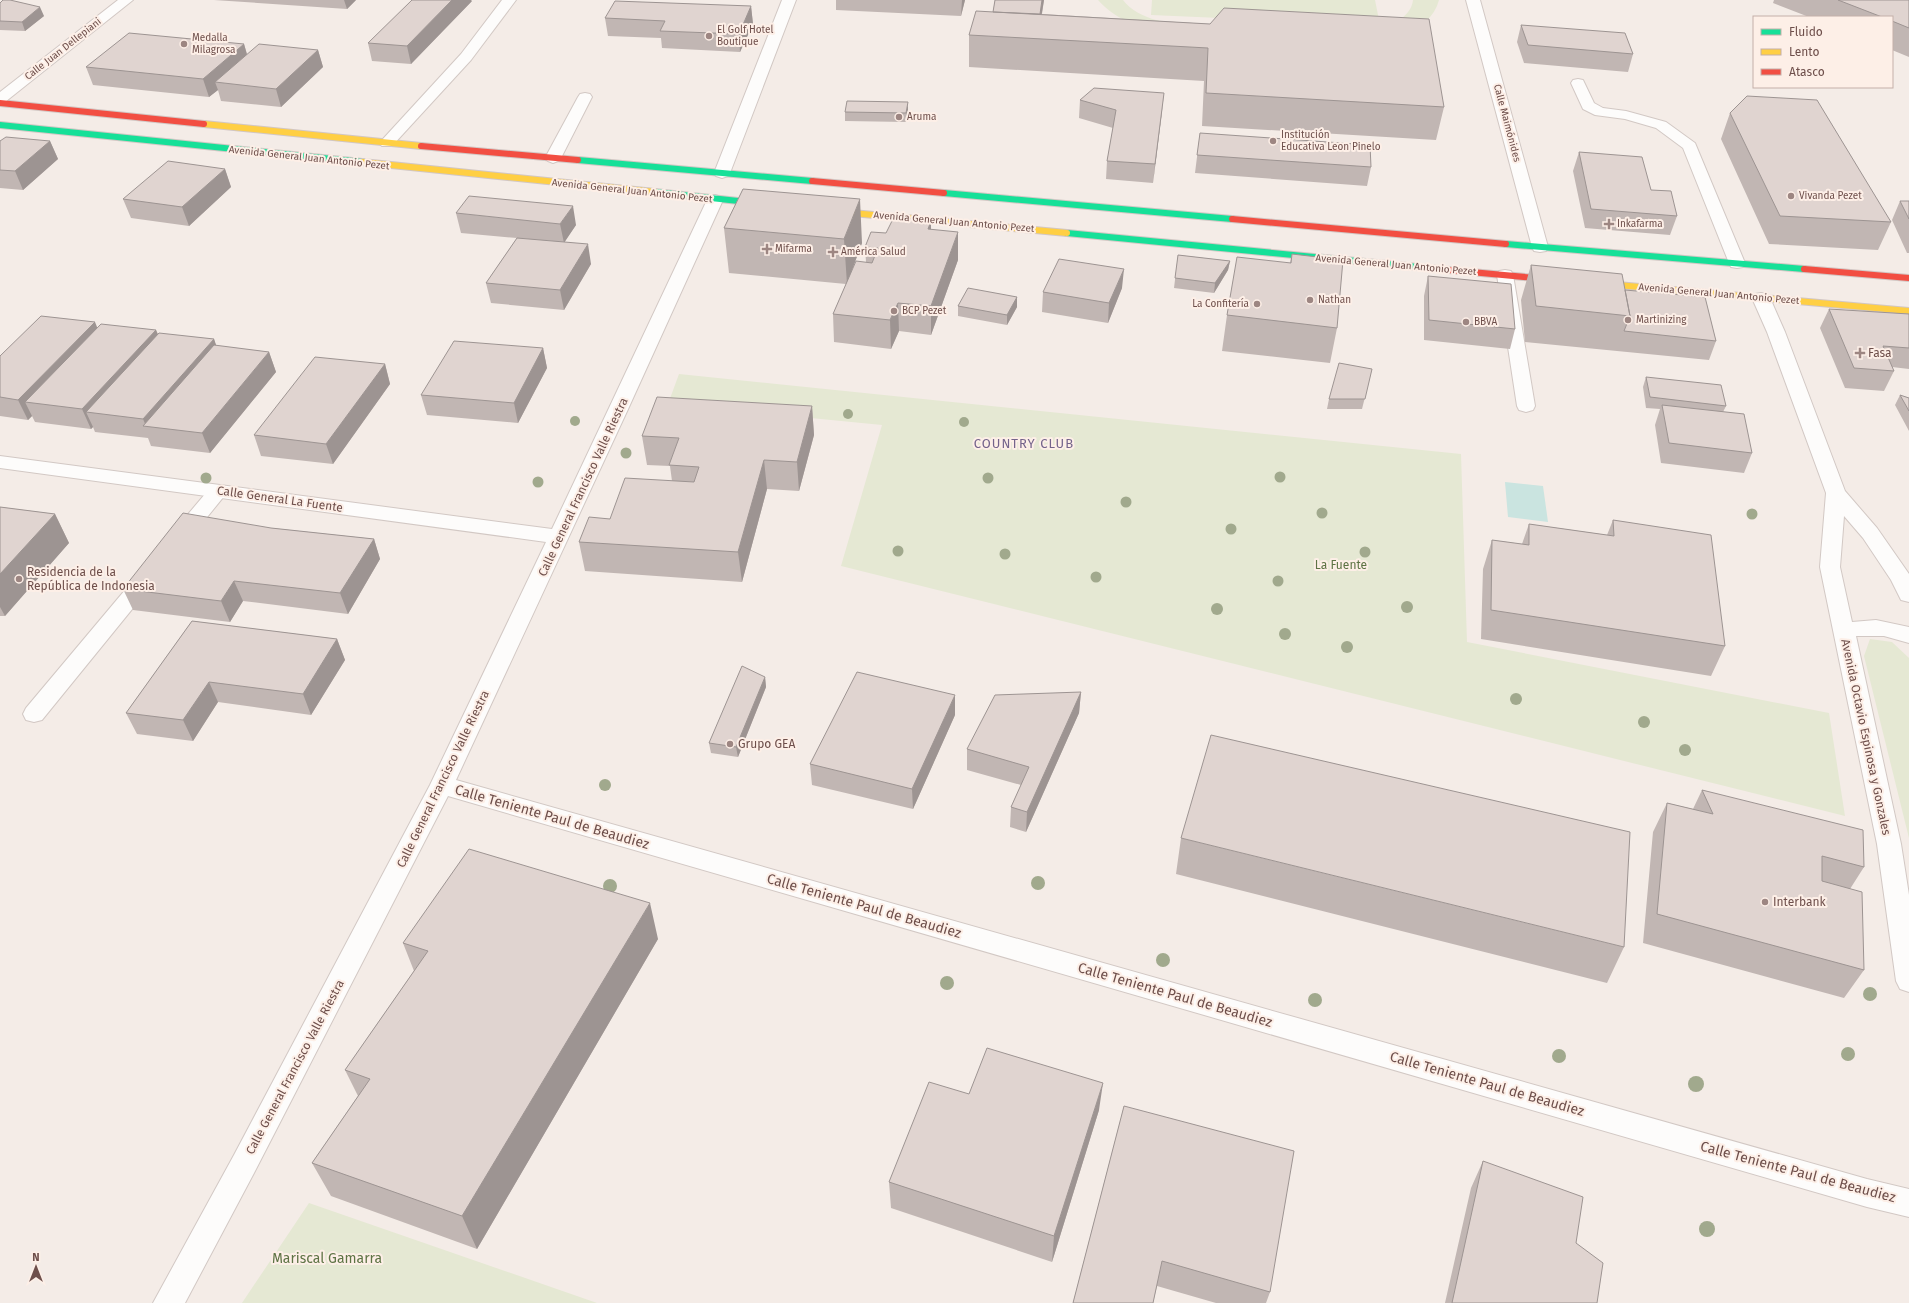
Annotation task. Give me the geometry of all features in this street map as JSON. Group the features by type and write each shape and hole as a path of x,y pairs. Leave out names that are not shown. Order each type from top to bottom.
{"street":[{"name":"Calle Juan Dellepiani","path":"0,99 126,0"},
{"path":"387,143 466,57 509,0"},
{"path":"722,173 789,0"},
{"name":"Calle Maimónides","path":"1473,0 1540,247"},
{"path":"1578,83 1588,106 1600,112 1626,115 1661,125 1690,146 1737,263"},
{"path":"553,158 585,97"},
{"name":"Avenida General Juan Antonio Pezet","path":"0,103 387,143 1540,247 1909,278"},
{"name":"Avenida General Juan Antonio Pezet","path":"0,126 774,205"},
{"name":"Calle General Francisco Valle Riestra","path":"168,1303 244,1164 442,785 715,200"},
{"name":"Avenida General Juan Antonio Pezet","path":"821,210 1564,280"},
{"path":"1505,275 1526,406"},
{"name":"Avenida General Juan Antonio Pezet","path":"1586,283 1909,311"},
{"name":"Avenida Octavio Espinosa y Gonzales","path":"1761,298 1776,332 1836,493 1870,532 1901,578 1909,595"},
{"name":"Calle General La Fuente","path":"0,462 559,537"},
{"path":"34,714 218,491"},
{"name":"Avenida Octavio Espinosa y Gonzales","path":"1836,493 1830,567 1889,844 1909,981"},
{"path":"1843,632 1857,627 1875,626 1896,630 1909,635"},
{"name":"Calle Teniente Paul de Beaudiez","path":"442,785 1829,1182 1909,1203"}],"green space":[{"path":"1098,0 1123,0 1138,13 1147,17 1186,25 1218,28 1356,31 1386,26 1397,21 1406,15 1412,6 1413,0 1439,0 1434,12 1426,21 1404,34 1378,40 1353,43 1214,39 1171,35 1150,30 1131,23 1113,13"},
{"path":"1152,0 1375,0 1380,25 1151,15"},
{"name":"La Fuente","path":"679,374 1461,454 1467,642 1829,713 1845,816 841,566 882,425 668,404"},
{"path":"1870,639 1892,642 1909,658 1909,838 1864,656"},
{"name":"Mariscal Gamarra","path":"309,1203 597,1303 242,1303"}],"water":[{"path":"1505,482 1543,486 1548,522 1508,517"}],"building":[{"path":"3,0 10,0 40,7 22,22 0,21 0,3"},
{"path":"412,0 452,0 407,46 368,43"},
{"path":"995,0 1042,0 1040,14 993,12"},
{"path":"1838,0 1909,0 1909,28 1893,21 1893,16 1879,16"},
{"path":"615,1 751,6 739,34 660,31 665,21 605,18"},
{"path":"1224,8 1429,19 1444,107 1206,93 1208,48 969,35 976,11 1210,24"},
{"path":"1521,25 1625,33 1633,54 1528,45"},
{"path":"129,33 244,44 203,79 86,67"},
{"path":"259,44 318,50 276,89 215,82"},
{"path":"1094,88 1164,93 1155,164 1107,161 1116,110 1080,100"},
{"path":"1747,96 1817,100 1891,222 1780,216 1730,113"},
{"path":"847,101 908,102 906,113 845,112"},
{"path":"1200,133 1370,145 1371,167 1197,155"},
{"path":"6,137 50,141 15,171 0,170 0,141"},
{"path":"1579,152 1642,157 1651,190 1671,191 1677,216 1591,209"},
{"path":"168,161 225,169 182,207 123,199"},
{"path":"743,189 860,199 844,239 724,228"},
{"path":"469,196 573,206 560,224 456,213"},
{"path":"1900,201 1909,201 1909,219"},
{"path":"894,217 931,221 928,229 958,232 931,306 898,303 890,320 833,314 856,261 872,263 878,248 865,247 871,232 886,233"},
{"path":"517,238 588,244 560,290 486,283"},
{"path":"1292,254 1343,260 1337,328 1227,315 1237,257 1291,263"},
{"path":"1178,255 1230,261 1215,283 1175,278"},
{"path":"1059,259 1124,269 1109,303 1043,292"},
{"path":"1531,265 1622,274 1630,316 1536,306"},
{"path":"1428,276 1511,284 1515,329 1429,320"},
{"path":"968,288 1017,297 1007,315 958,306"},
{"path":"1625,290 1705,297 1716,341 1624,331 1630,316"},
{"path":"1829,309 1909,314 1909,348 1883,346 1894,371 1854,368"},
{"path":"41,316 95,322 18,400 0,397 0,356"},
{"path":"101,324 156,330 82,409 25,402"},
{"path":"159,333 214,339 143,419 86,412"},
{"path":"454,341 543,348 514,403 421,395"},
{"path":"214,345 269,352 202,433 143,426"},
{"path":"315,357 385,364 326,444 254,435"},
{"path":"1339,363 1372,369 1365,399 1329,399"},
{"path":"1646,377 1721,385 1726,406 1650,397"},
{"path":"1900,395 1909,398 1909,411"},
{"path":"657,397 812,406 797,462 764,460 738,552 579,542 589,517 610,519 625,478 694,482 699,467 669,465 679,438 642,436"},
{"path":"1662,405 1744,414 1752,453 1669,443"},
{"path":"0,507 55,514 0,574"},
{"path":"183,513 271,528 374,539 340,593 234,581 221,601 123,589"},
{"path":"1613,520 1711,535 1725,646 1491,610 1492,540 1529,545 1529,524 1614,536"},
{"path":"192,621 337,639 303,694 209,682 183,720 126,713"},
{"path":"742,666 765,677 736,747 709,743"},
{"path":"857,672 955,695 912,789 810,764"},
{"path":"1081,692 1027,812 1011,807 1029,767 967,749 995,695"},
{"path":"1211,735 1630,832 1624,947 1181,838"},
{"path":"1702,790 1863,830 1864,867 1822,856 1822,881 1862,892 1864,970 1657,914 1667,803 1713,814"},
{"path":"469,849 650,903 462,1216 312,1163 370,1079 345,1070 428,951 403,943"},
{"path":"987,1048 1103,1083 1054,1236 889,1182 929,1082 969,1094"},
{"path":"1124,1106 1294,1151 1270,1292 1162,1261 1153,1303 1073,1303"},
{"path":"1483,1161 1583,1197 1576,1243 1603,1263 1597,1303 1452,1303"}],"traffic: fast":[{"path":"0,125 362,162"},
{"path":"578,160 812,181"},
{"path":"655,192 767,204"},
{"path":"944,193 1232,219"},
{"path":"1067,233 1428,268"},
{"path":"1506,244 1804,269"}],"traffic: slow":[{"path":"204,124 421,146"},
{"path":"362,162 655,192"},
{"path":"831,211 1067,233"},
{"path":"1595,283 1909,311"}],"traffic: jam":[{"path":"0,103 204,124"},
{"path":"421,146 578,160"},
{"path":"812,181 944,193"},
{"path":"1232,219 1506,244"},
{"path":"1428,268 1557,280"},
{"path":"1804,269 1909,278"}],"place":[{"name":"El Golf Hotel Boutique","path":"709,36"},
{"name":"Medalla Milagrosa","path":"184,44"},
{"name":"Aruma","path":"899,117"},
{"name":"Institución Educativa Leon Pinelo","path":"1273,141"},
{"name":"Vivanda Pezet","path":"1791,196"},
{"name":"Inkafarma","path":"1609,224"},
{"name":"Mifarma","path":"767,249"},
{"name":"América Salud","path":"833,252"},
{"name":"Nathan","path":"1310,300"},
{"name":"La Confitería","path":"1257,304"},
{"name":"BCP Pezet","path":"894,311"},
{"name":"Martinizing","path":"1628,320"},
{"name":"BBVA","path":"1466,322"},
{"name":"Fasa","path":"1860,353"},
{"name":"Residencia de la República de Indonesia","path":"19,579"},
{"name":"Grupo GEA","path":"730,744"},
{"name":"Interbank","path":"1765,902"}],"district":[{"name":"COUNTRY CLUB","path":"1024,443"}]}
